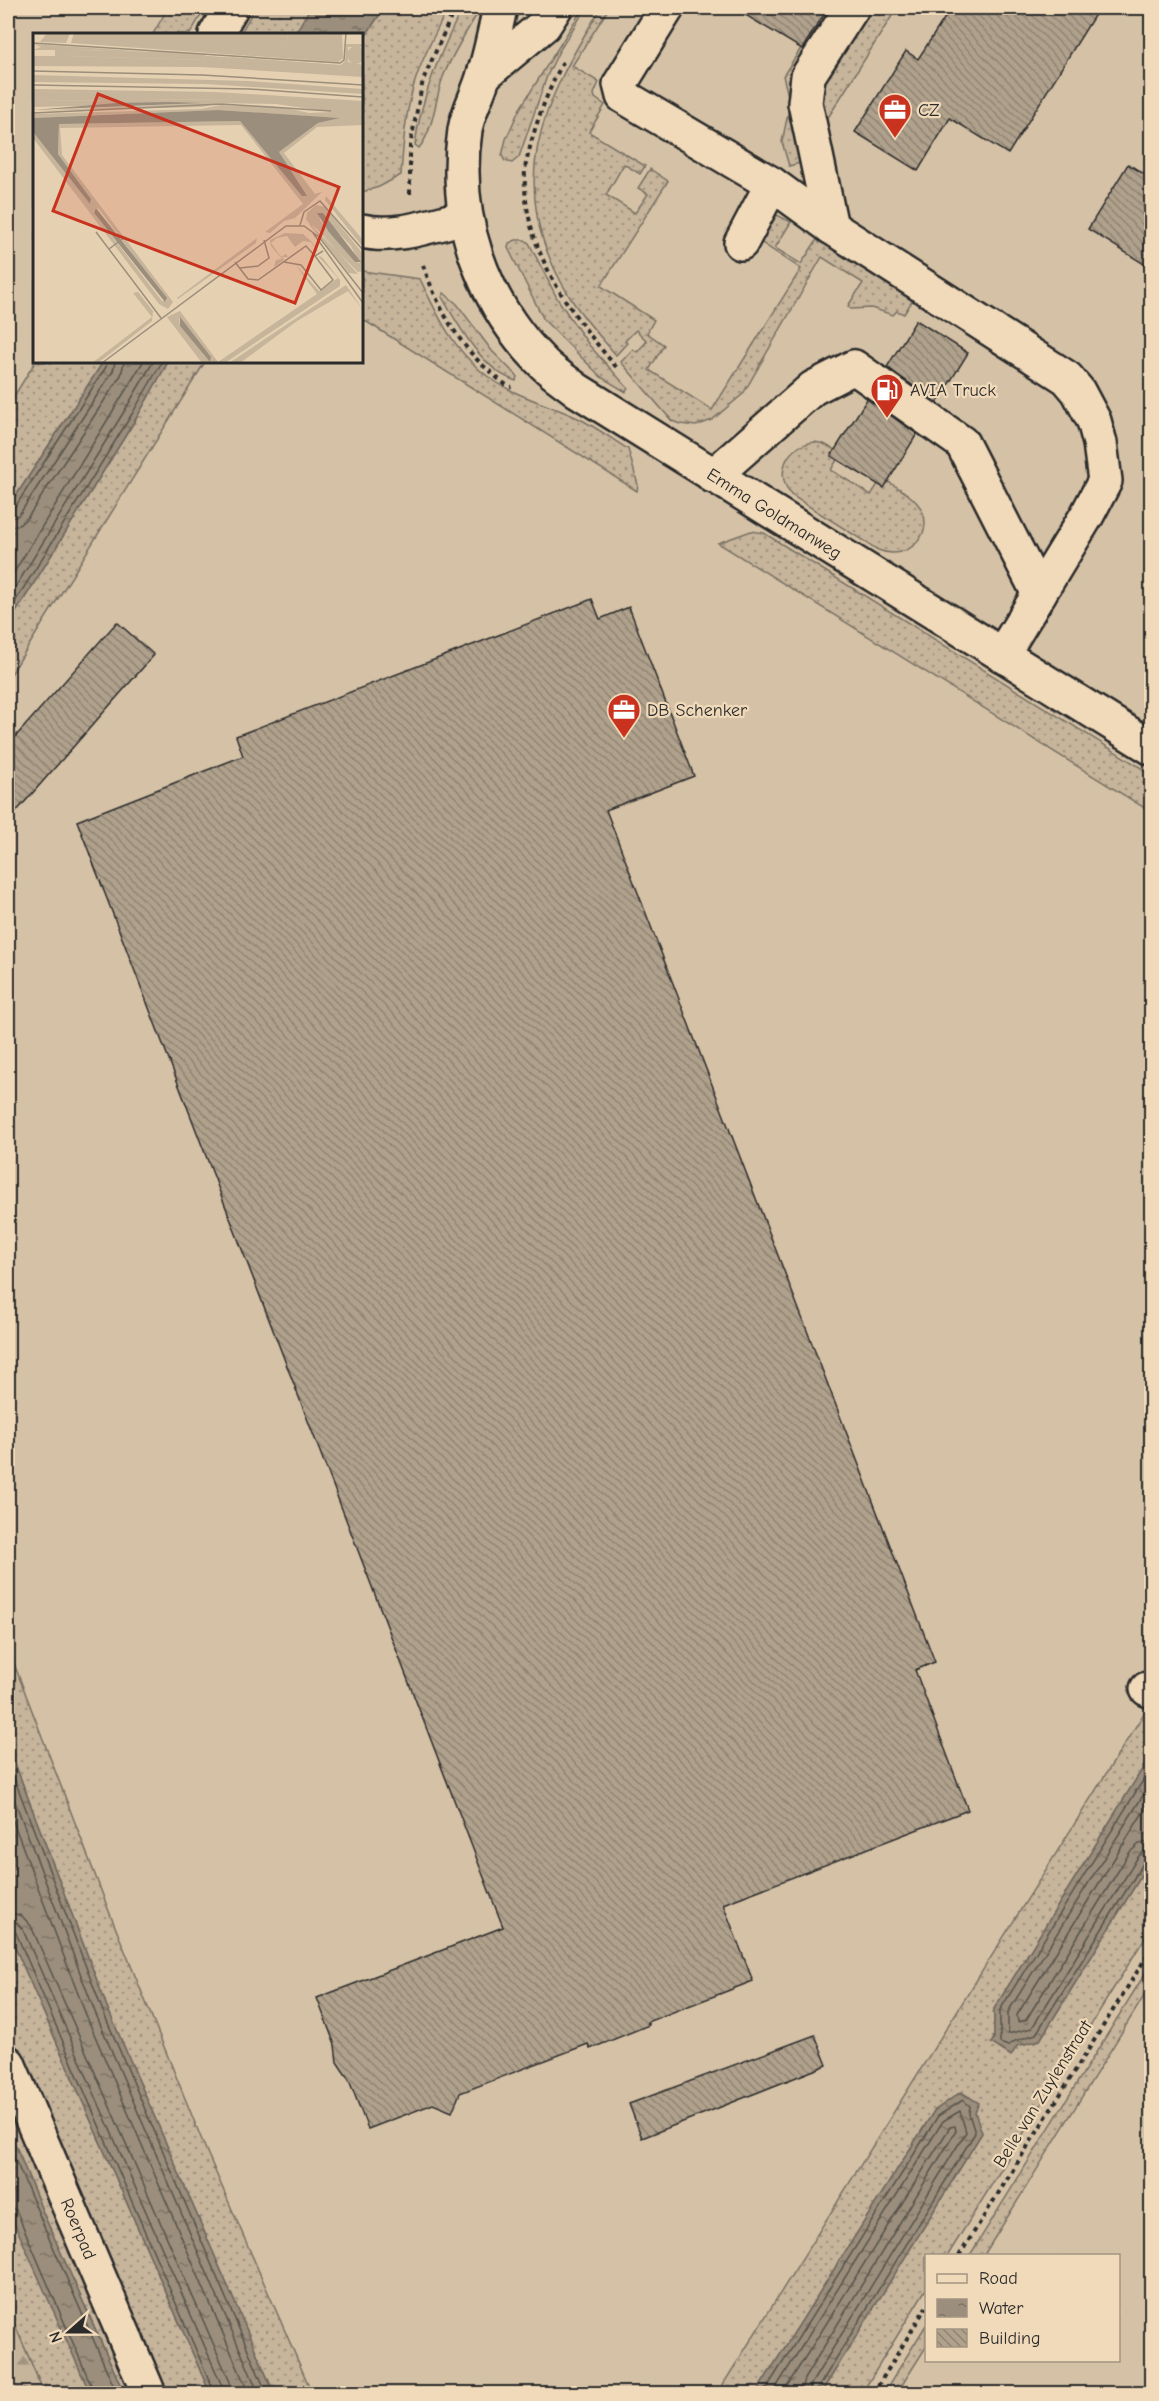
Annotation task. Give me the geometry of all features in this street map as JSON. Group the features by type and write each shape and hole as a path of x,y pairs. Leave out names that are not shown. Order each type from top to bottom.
{"street":[{"path":"217,33 231,8"},
{"name":"Emma Goldmanweg","path":"500,8 484,75 465,129 462,174 465,217 476,259 498,306 517,334 545,365 577,390 1152,748"},
{"path":"484,75 544,25 555,8"},
{"path":"667,8 620,84 623,96 772,184 831,227 1067,378 1078,391 1094,421 1100,443 1105,481 1002,655"},
{"path":"831,227 805,103 808,76 852,8"},
{"path":"741,243 772,184"},
{"path":"363,231 372,234 411,230 465,217"},
{"path":"713,476 813,388 855,368 962,443 1040,594"},
{"name":"Roerpad","path":"8,2063 149,2394"}],"path":[{"path":"411,230 410,147 423,80 455,8"},
{"path":"567,52 539,114 525,168 527,212 538,247 566,302 589,335 625,377"},
{"name":"Belle van Zuylenstraat","path":"960,2254 1152,1948"},
{"path":"873,2394 925,2310"}],"shaded area":[{"path":"8,8 1151,8 1151,2393 255,2393 8,1791"}],"green space":[{"path":"168,8 205,8 191,33 154,33"},
{"path":"255,8 310,8 296,33 241,33"},
{"path":"384,8 448,8 424,57 413,88 406,121 401,175 379,187 363,192 363,40"},
{"path":"462,8 481,8 443,77 428,132 419,148 415,145 427,91"},
{"path":"583,8 586,8 559,51 547,76 519,157 512,163 505,161 502,156 506,139 519,110"},
{"path":"601,8 609,8 572,66 599,82 594,94 595,98 605,105 589,132 645,166 640,174 624,164 606,195 635,213 648,194 638,188 650,169 668,181 601,286 654,320 647,333 664,345 649,370 712,410 801,269 762,243 762,237 777,215 791,222 775,248 801,264 818,238 914,298 904,314 897,311 893,315 871,308 851,309 848,306 863,283 822,257 743,394 712,420 696,426 672,421 621,362 633,349 637,352 647,341 636,330 616,355 584,318 568,294 548,255 537,217 534,181 538,146 547,112 561,78"},
{"path":"827,8 840,8 796,78 807,161 789,166 782,142 790,104 783,76"},
{"path":"862,8 897,8 819,132 817,88"},
{"path":"525,240 529,243 557,298 589,345 628,388 626,392 601,377 544,320 508,248 509,243"},
{"path":"363,271 420,279 453,340 470,361 492,380 516,393 580,419 628,449 638,485 637,491 363,320"},
{"path":"444,293 457,304 492,351 517,376 516,381 493,368 473,346 442,297"},
{"path":"34,363 102,363 8,508 8,406"},
{"path":"167,363 204,363 8,679 8,625 137,417"},
{"path":"815,442 841,453 831,470 871,495 882,478 914,499 923,513 925,524 918,541 910,548 900,552 890,553 878,550 791,495 784,477 786,461 797,448"},
{"path":"751,531 764,533 1151,774 1151,812 718,543"},
{"path":"8,1648 112,1919 206,2150 312,2393 274,2393 107,2007 8,1745"},
{"path":"1151,1702 1151,1755 994,2009 994,2038 1016,2046 1040,2040 1151,1860 1151,1928 949,2254 925,2254 925,2291 862,2393 821,2393 982,2133 961,2092 934,2111 756,2393 717,2394"},
{"path":"8,1928 210,2393 160,2393 8,2038"},
{"path":"1151,1964 1151,1985 985,2254 971,2254"},
{"path":"8,2097 137,2393 124,2393 44,2215 8,2127"},
{"path":"8,2206 90,2393 44,2393 8,2309"},
{"path":"8,2309 44,2393 8,2393"},
{"path":"925,2327 925,2349 897,2393 884,2393"}],"water":[{"path":"310,8 384,8 363,40 363,33 296,33"},
{"path":"102,363 167,363 137,417 8,625 8,508"},
{"path":"8,1745 107,2007 274,2393 210,2393 11,1938 8,1928"},
{"path":"1151,1755 1151,1860 1040,2040 1017,2046 1011,2056 991,2043 994,2038 994,2009"},
{"path":"961,2092 979,2103 975,2112 982,2133 821,2393 756,2393 934,2111"},
{"path":"8,2127 44,2215 124,2393 90,2393 9,2211"}],"building":[{"path":"734,8 828,8 802,49"},
{"path":"951,8 1099,8 1008,154 950,118 918,171 855,132 906,51 918,59"},
{"path":"1128,164 1152,179 1152,269 1088,229"},
{"path":"916,320 968,353 937,403 887,367"},
{"path":"867,399 917,434 884,488 831,456"},
{"path":"592,599 600,619 629,607 694,776 606,810 935,1662 915,1670 968,1810 723,1904 753,1981 647,2022 649,2025 590,2049 588,2044 460,2093 452,2112 433,2104 368,2129 349,2080 337,2062 335,2045 317,1998 503,1927 77,821 243,756 236,736"},
{"path":"117,622 154,655 8,821 8,745"},
{"path":"815,2035 827,2065 642,2138 629,2104"}],"place":[{"name":"CZ","path":"895,139"},
{"name":"AVIA Truck","path":"887,419"},
{"name":"DB Schenker","path":"624,739"}]}
